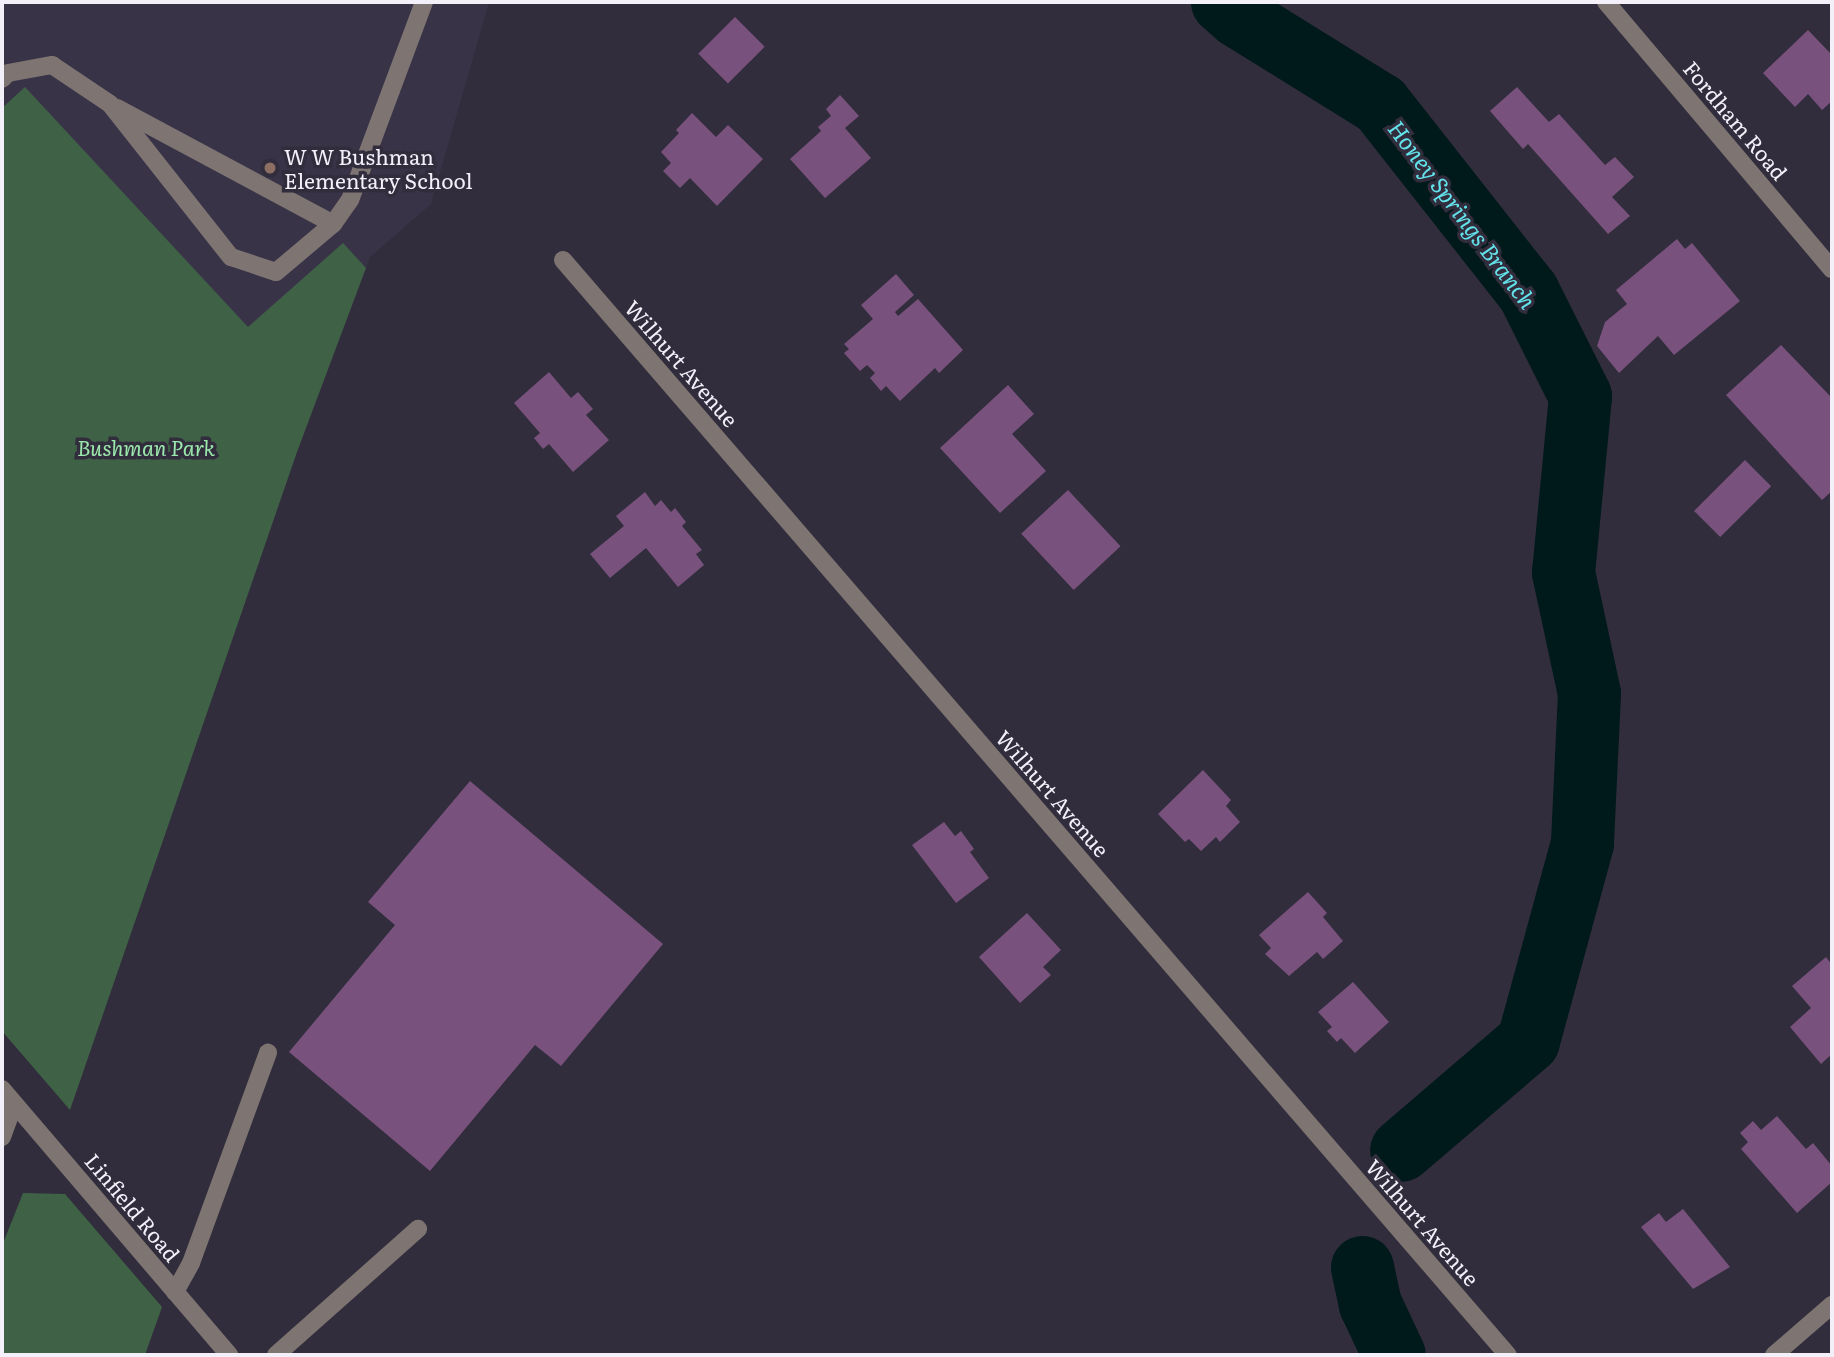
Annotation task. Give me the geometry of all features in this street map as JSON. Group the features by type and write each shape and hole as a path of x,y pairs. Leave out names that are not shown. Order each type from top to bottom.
{"street":[{"path":"110,104 231,257 276,272 333,224 350,200 424,2"},
{"name":"Fordham Road","path":"1606,2 1832,269"},
{"path":"2,79 8,73 52,65 110,104 333,224"},
{"name":"Wilhurt Avenue","path":"563,260 1508,1355"},
{"path":"175,1292 191,1263 268,1053"},
{"name":"Linfield Road","path":"2,1089 229,1355"},
{"path":"2,1138 14,1104"},
{"path":"276,1355 418,1229"},
{"path":"1774,1355 1832,1305"}],"shaded area":[{"name":"W W Bushman Elementary School","path":"2,2 489,2 431,204 370,257 366,268 362,264 257,354 2,132"}],"green space":[{"name":"Bushman Park","path":"25,87 248,327 343,243 366,268 297,452 70,1110 2,1031 2,108"},
{"path":"23,1193 65,1194 162,1307 145,1355 2,1355 2,1246"}],"building":[{"path":"735,17 765,47 728,83 698,54"},
{"path":"1808,30 1832,55 1832,101 1822,110 1808,94 1795,107 1763,73"},
{"path":"1517,87 1549,122 1559,114 1605,165 1615,157 1634,177 1612,197 1630,216 1608,234 1528,144 1523,149 1490,111"},
{"path":"840,95 859,116 845,128 871,158 825,198 790,159 821,131 818,127 831,116 826,109"},
{"path":"692,113 716,137 728,125 763,159 717,206 690,178 680,188 663,171 671,163 661,152 679,133 676,130"},
{"path":"1677,239 1685,249 1692,243 1740,301 1674,355 1658,336 1619,373 1597,346 1605,322 1627,304 1616,290"},
{"path":"896,274 914,295 895,312 898,316 918,299 963,350 939,373 935,368 900,401 886,386 881,391 870,378 875,373 867,365 860,371 844,353 849,349 844,344 873,319 861,305"},
{"path":"1781,345 1832,398 1832,491 1822,500 1726,395"},
{"path":"549,372 571,398 578,392 593,409 586,415 609,440 573,472 549,444 543,449 534,438 540,433 514,403"},
{"path":"1008,385 1034,414 1012,434 1046,471 1000,513 940,448"},
{"path":"1745,460 1771,486 1720,537 1694,511"},
{"path":"1068,490 1121,546 1074,590 1021,534"},
{"path":"645,492 655,506 661,500 671,512 675,508 686,522 682,526 702,550 696,554 704,565 678,587 646,548 610,578 590,554 624,526 616,516"},
{"path":"1203,770 1231,800 1226,806 1240,822 1220,842 1216,837 1201,851 1189,839 1185,842 1158,814"},
{"path":"470,781 663,944 561,1066 535,1045 430,1171 289,1052 395,925 368,902"},
{"path":"944,822 955,836 961,831 974,849 970,852 989,878 956,903 912,845"},
{"path":"1308,892 1327,913 1323,917 1343,941 1323,959 1317,952 1289,976 1265,954 1271,948 1259,935"},
{"path":"1027,913 1061,950 1043,967 1051,975 1020,1003 979,957"},
{"path":"1826,957 1832,965 1832,1054 1821,1064 1790,1027 1811,1008 1792,986"},
{"path":"1353,982 1389,1022 1355,1053 1341,1038 1337,1042 1327,1031 1332,1027 1318,1012"},
{"path":"1777,1116 1806,1149 1813,1143 1832,1166 1832,1182 1797,1213 1741,1149 1748,1142 1740,1133 1753,1121 1761,1130"},
{"path":"1683,1209 1730,1267 1693,1289 1641,1227 1659,1213 1666,1222"}],"waterway":[{"name":"Honey Springs Branch","path":"1222,2 1238,16 1380,104 1528,292 1580,396 1563,572 1589,693 1582,843 1528,1041 1401,1150"},
{"name":"Honey Springs Branch","path":"1362,1267 1370,1304 1394,1355"}],"place":[{"name":"W W Bushman Elementary School","path":"270,168"}]}
